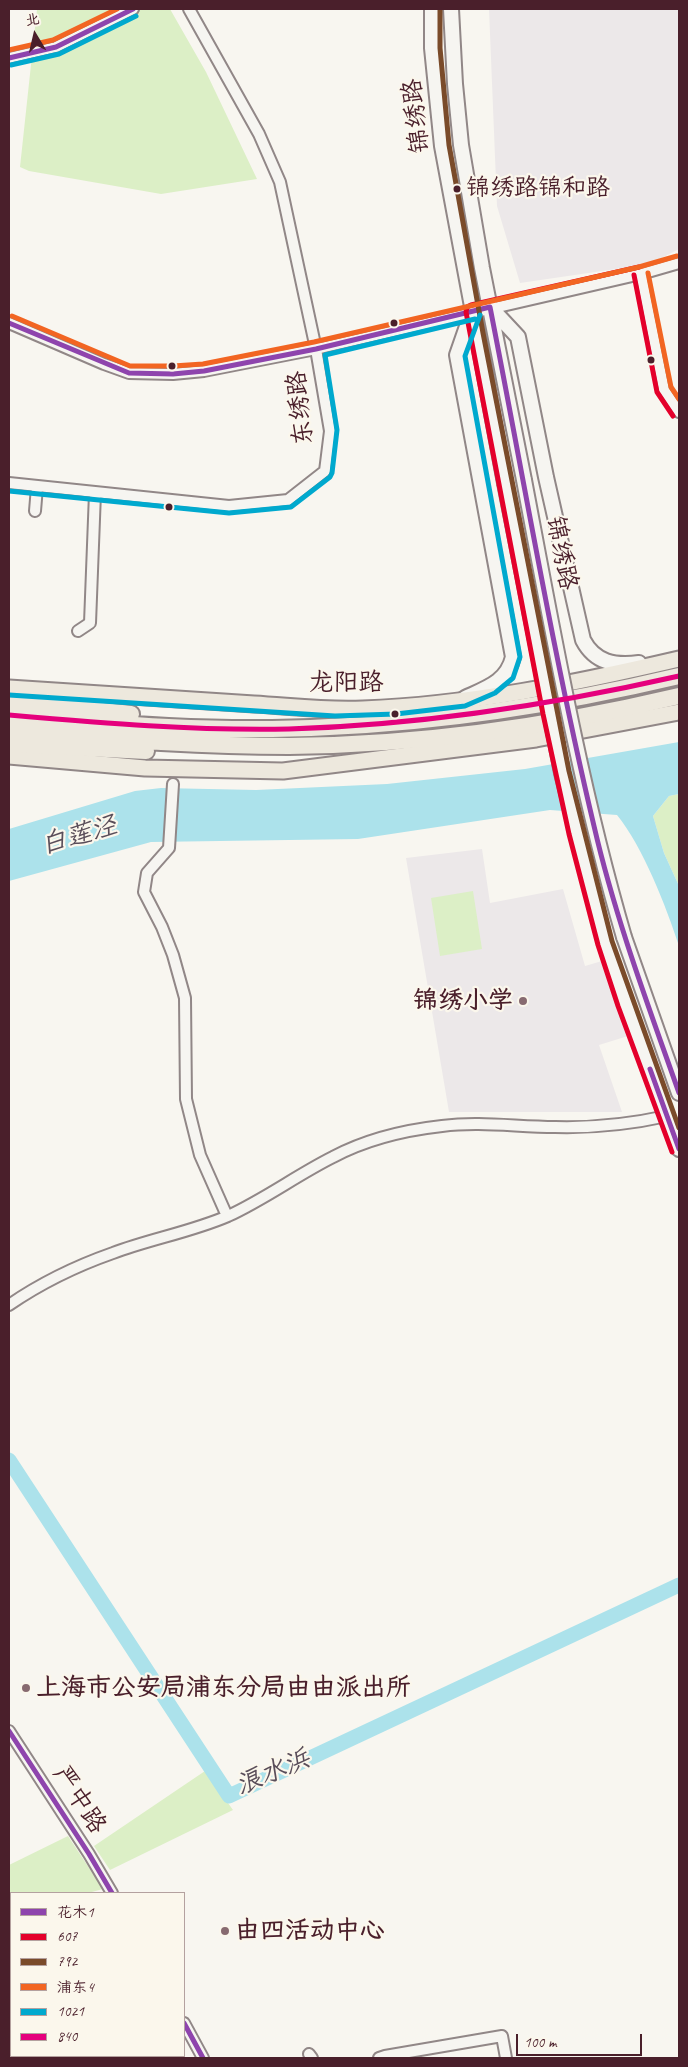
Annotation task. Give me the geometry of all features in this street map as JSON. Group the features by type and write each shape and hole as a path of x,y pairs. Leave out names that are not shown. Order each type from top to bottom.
{"highway":[{"path":"9,715 148,726 287,729 380,724 466,715 598,693 679,676"},
{"path":"9,744 156,752 372,742 468,733 603,712 679,696"},
{"path":"9,701 287,729"},
{"path":"9,730 147,741 288,746"}],"main road":[{"name":"锦绣路","path":"432,9 432,48 442,146 505,484 562,772 606,943 625,1003 679,1149"},
{"name":"锦绣路","path":"451,9 455,84 461,145 490,307 580,769 624,937 679,1094"},
{"path":"490,307 518,337 546,477 582,640 592,653 609,663 633,664 679,658"},
{"path":"464,699 500,680 507,673 513,657 457,355 473,312"},
{"name":"龙阳路","path":"9,688 335,709 396,707 464,699 595,678 679,658"},
{"path":"9,756 145,768 289,771 536,740 679,712"}],"street":[{"path":"9,58 56,47 133,9"},
{"name":"东绣路","path":"9,483 37,488 229,506 288,500 325,471 330,431 316,349 280,182 260,134 189,9"},
{"path":"9,323 129,373 173,374 204,371 316,349 490,307 641,274 679,263"},
{"path":"641,274 664,390 679,412"},
{"path":"35,511 37,488"},
{"path":"78,631 90,623 95,493"},
{"path":"173,784 169,848 147,873 144,892 162,927 173,955 185,998 186,1099 200,1155 227,1216"},
{"path":"9,1306 35,1287 76,1267 114,1252 166,1238 227,1216 266,1196 334,1156 385,1137 441,1126 488,1123 555,1127 629,1123 667,1116"},
{"name":"严中路","path":"9,1730 111,1892"},
{"path":"185,2025 203,2058"},
{"path":"379,2058 502,2036 506,2058"}],"shaded area":[{"path":"489,9 679,9 679,249 650,264 520,283 497,206"},
{"name":"锦绣小学","path":"482,849 490,903 563,889 585,966 602,961 628,1036 599,1045 622,1112 449,1112 406,858"}],"green space":[{"path":"37,9 170,9 206,72 257,179 161,194 29,171 20,167"},
{"path":"679,794 679,886 664,853 653,816 669,796"},
{"path":"473,891 482,949 440,956 431,898"},
{"path":"205,1771 233,1810 110,1870 94,1846"},
{"path":"68,1836 103,1889 92,1892 10,1892 9,1923 9,1865"}],"water":[{"name":"白莲泾","path":"679,742 679,794 669,796 653,816 664,853 679,886 679,946 661,895 645,860 627,828 617,815 550,810 358,839 151,842 9,881 9,829 135,791 161,788 256,790 387,784 525,769"}],"waterway":[{"name":"浪水浜","path":"9,1460 229,1796 679,1585"}],"transit line":[{"name":"浦东4","path":"9,50 53,40 117,9"},
{"name":"花木1","path":"9,58 56,47 133,9"},
{"name":"792","path":"440,9 440,48 449,145 483,333 569,771 612,941 679,1128"},
{"name":"1021","path":"11,65 59,54 136,16"},
{"name":"浦东4","path":"12,316 130,366 203,364 314,342 639,267 677,256"},
{"name":"607","path":"639,267 471,305 467,307 466,312 543,714 569,834 598,945 618,1006 672,1152"},
{"name":"浦东4","path":"648,273 671,387 679,399"},
{"name":"607","path":"634,275 657,392 673,416"},
{"name":"花木1","path":"9,323 129,373 173,374 204,371 316,349 490,307 552,632 602,860 644,994 679,1093"},
{"name":"1021","path":"9,695 335,716 396,714 465,706 495,693 513,678 520,657 465,356 480,315"},
{"name":"1021","path":"9,491 229,513 291,507 330,477 332,473 337,430 325,355 475,319"},
{"name":"840","path":"9,715 184,728 289,729 338,727 486,712 583,696 679,676"},
{"name":"花木1","path":"650,1069 679,1149"},
{"name":"花木1","path":"9,1731 111,1892"},
{"name":"花木1","path":"185,2025 203,2058"}],"place":[{"name":"锦绣路锦和路","path":"457,189"},
{"name":"锦绣小学","path":"523,1001"},
{"name":"上海市公安局浦东分局由由派出所","path":"26,1688"},
{"name":"由四活动中心","path":"225,1931"}]}
